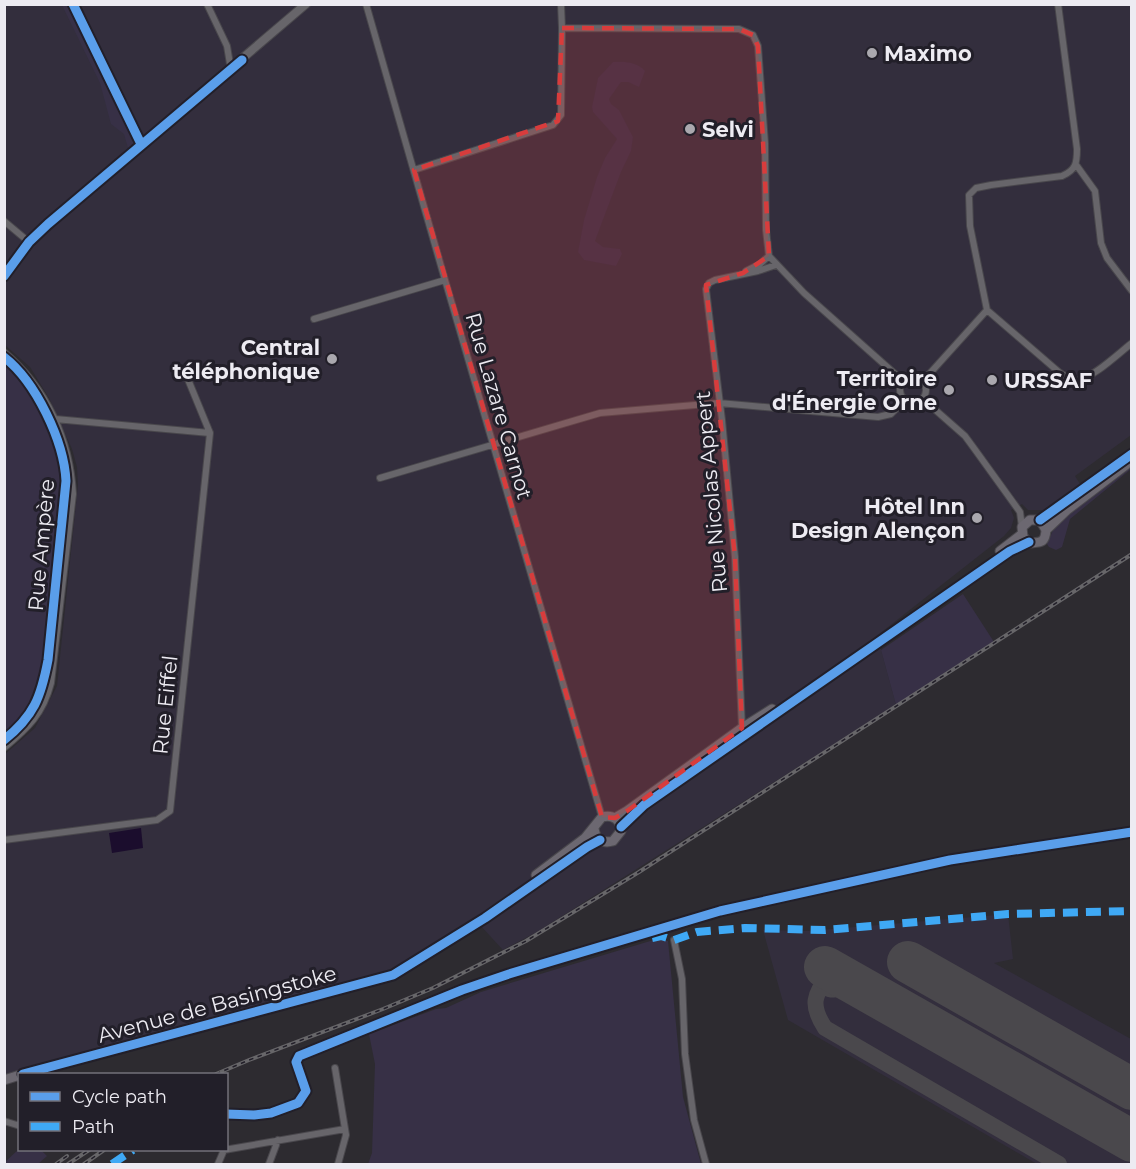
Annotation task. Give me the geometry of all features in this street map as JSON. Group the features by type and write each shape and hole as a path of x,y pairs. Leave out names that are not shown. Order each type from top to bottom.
{"main road":[{"path":"4,276 28,242 306,4"},
{"path":"794,698 1006,547 1027,521 1036,520 1131,453"},
{"path":"1022,530 1029,542 1035,544 1041,542 1046,530 1067,510 1131,461"},
{"path":"1036,520 1046,530"},
{"path":"618,822 619,835 613,841 600,840 595,835 594,828 602,817 618,822 645,806 744,731 1010,551 1029,542"},
{"name":"Avenue de Basingstoke","path":"418,961 555,861 585,838 594,828"},
{"name":"Avenue de Basingstoke","path":"29,1073 393,975 486,918 600,840"}],"street":[{"path":"207,4 227,46 230,64 233,67"},
{"name":"Rue Lazare Carnot","path":"366,4 602,817"},
{"path":"414,170 553,125 558,121 561,116 561,4"},
{"path":"1058,4 1077,149 1077,166 1095,191 1104,251 1131,291"},
{"path":"562,28 739,29 753,35 758,46 765,142 766,230 769,256 776,265 903,381"},
{"path":"227,46 242,60"},
{"path":"1077,166 1062,176 991,184 976,188 969,195 970,226 987,310 1070,379 1079,381 1090,375 1131,343"},
{"path":"4,221 28,242"},
{"name":"Rue Nicolas Appert","path":"743,273 769,256"},
{"name":"Rue Nicolas Appert","path":"744,731 736,580 706,289 709,283 715,280 776,265"},
{"path":"314,319 445,280"},
{"path":"923,381 987,310"},
{"name":"Rue Ampère","path":"4,352 33,380 55,419 72,469 73,494 48,696 39,714 4,748"},
{"path":"55,419 210,433 187,376"},
{"path":"914,376 923,381 927,391 923,399 913,403 905,400 900,389 903,381 914,376"},
{"path":"923,399 965,436 1020,512 1036,520"},
{"path":"380,478 600,413 719,403 878,417 891,414 905,400"},
{"name":"Rue Eiffel","path":"4,840 157,820 170,811 210,433"},
{"path":"1020,512 1022,530"},
{"path":"674,940 682,979 685,1054 694,1120 706,1164"},
{"path":"335,1068 346,1136 338,1164"},
{"path":"228,1149 345,1129"},
{"path":"269,1164 278,1140"}],"highlighted area":[{"path":"562,28 739,29 753,35 758,46 769,256 743,273 706,285 735,557 742,728 615,818 602,817 414,170 558,121"}],"shaded area":[{"path":"5,5 1131,5 1131,435 1075,476 1080,484 1044,510 1028,510 1022,504 1011,510 1014,518 1011,528 1004,536 874,638 880,646 896,705 537,932 503,950 480,925 415,967 390,979 122,1054 45,1073 18,1073 5,1084 4,755 35,728 57,686 78,485 77,467 72,449 49,398 30,367 5,345"},
{"path":"62,5 71,5 137,140 128,148 124,134 111,124 100,83"},
{"path":"613,62 630,63 645,71 639,87 628,82 621,82 609,99 611,104 619,110 633,137 631,151 595,241 603,247 620,249 622,254 616,266 584,260 578,252 584,220 597,177 617,139 593,112 592,107 598,78"},
{"path":"5,359 28,381 38,395 54,428 67,477 46,682 31,716 5,741"},
{"path":"1131,465 1131,469 1070,519 1062,547 1056,550 1049,547 1047,544 1057,521"},
{"path":"963,594 994,642 896,705 881,650"},
{"path":"141,828 143,848 112,853 109,833"},
{"path":"1008,914 1013,959 994,963 1131,1039 1131,1164 1037,1164 788,1020 763,930 808,931"},
{"path":"657,939 668,941 683,1097 701,1164 368,1164 372,1153 375,1064 369,1034 436,1009 446,1008 481,992"},
{"path":"18,1150 42,1151 47,1156 38,1164 5,1164"}],"taxiway":[{"path":"831,971 818,992 815,1005 825,1028 1059,1164"},
{"path":"827,973 824,983 829,989 861,988"}],"runway":[{"path":"908,962 1132,1089"},
{"path":"825,967 1132,1141"}],"railway":[{"path":"218,1073 433,988 526,941 639,872 1132,554"},
{"path":"68,1164 88,1151"},
{"path":"84,1164 103,1151"},
{"path":"56,1164 67,1156"}],"marked path":[{"path":"652,938 661,936 674,940 697,932 745,928 825,930 1008,914 1132,911"},
{"path":"112,1164 132,1151"}],"cycle path":[{"path":"73,4 141,144"},
{"path":"4,276 29,242 48,224 242,60"},
{"path":"4,357 27,381 46,413 60,448 66,481 45,673 35,705 23,723 4,740"},
{"path":"1040,520 1132,454"},
{"path":"621,827 644,805 1010,551 1029,542"},
{"path":"228,1114 271,1113 298,1103 306,1091 296,1062 299,1056 462,990 509,974 720,911 950,860 1132,832"},
{"path":"27,1073 393,975 485,918 600,840"}],"place":[{"name":"Maximo","path":"872,53"},
{"name":"Selvi","path":"690,129"},
{"name":"Central téléphonique","path":"332,359"},
{"name":"URSSAF","path":"992,380"},
{"name":"Territoire d'Énergie Orne","path":"949,390"},
{"name":"Hôtel Inn Design Alençon","path":"977,518"}]}
